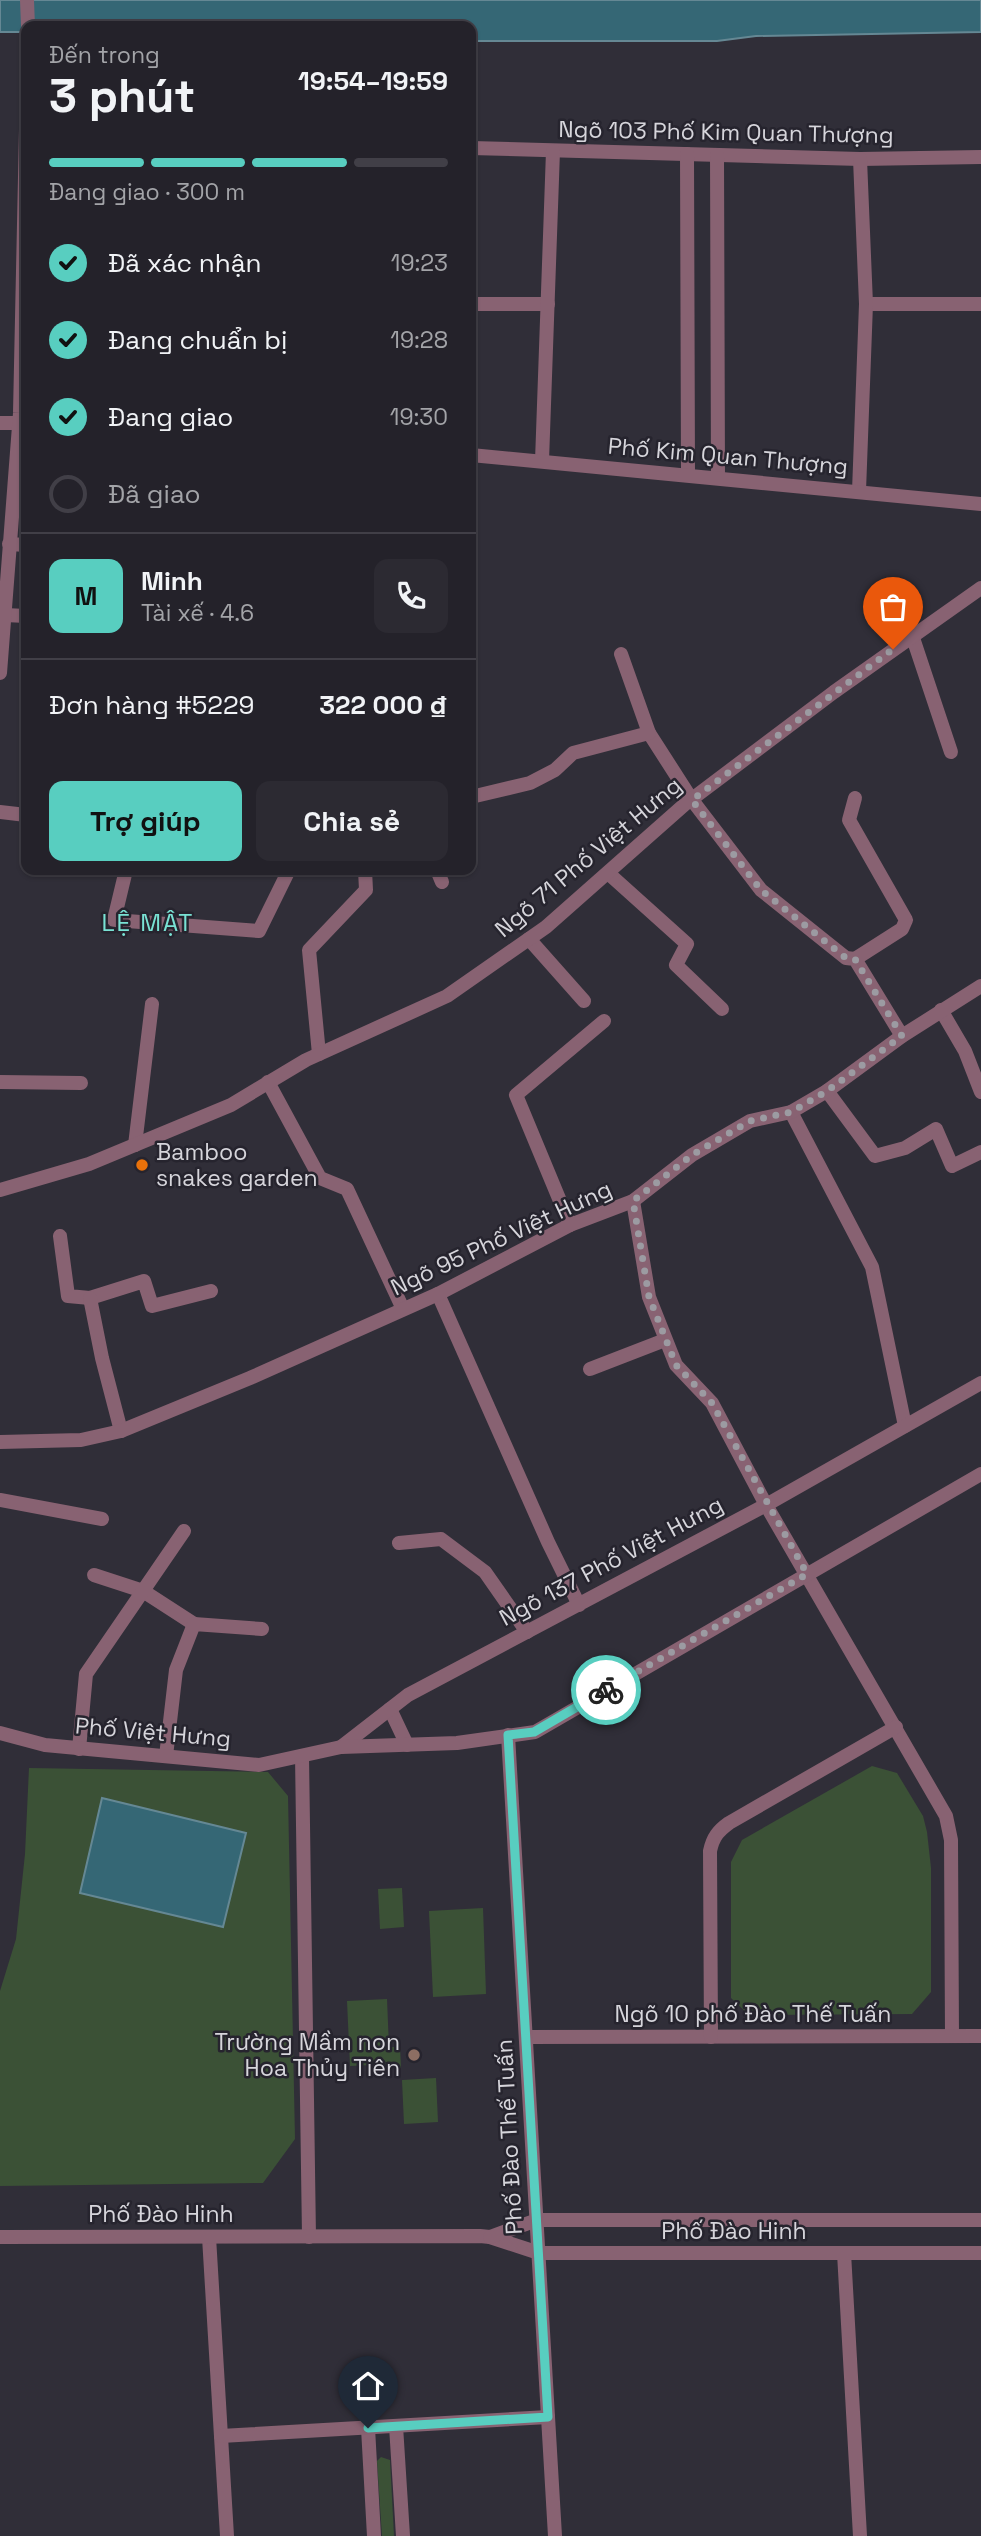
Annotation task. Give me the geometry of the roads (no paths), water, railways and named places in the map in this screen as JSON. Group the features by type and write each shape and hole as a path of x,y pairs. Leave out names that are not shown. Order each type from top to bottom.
{"street":[{"path":"27,0 27,21"},
{"name":"Ngõ 103 Phố Kim Quan Thượng","path":"476,148 860,159 981,157"},
{"path":"542,461 553,150"},
{"path":"687,155 688,475"},
{"path":"717,155 718,478"},
{"path":"859,491 866,304 860,159"},
{"path":"476,304 548,304"},
{"path":"866,304 981,304"},
{"path":"0,423 21,423"},
{"path":"0,673 9,544 21,440"},
{"name":"Phố Kim Quan Thượng","path":"476,455 981,504"},
{"path":"9,544 21,545"},
{"name":"Ngõ 71 Phố Việt Hưng","path":"0,1190 89,1164 231,1105 319,1054 447,996 529,939 692,800 912,635 981,588"},
{"path":"5,615 21,616"},
{"path":"912,635 951,752"},
{"path":"621,654 649,733 692,800 761,890 846,958 855,959 902,929 906,920 849,820 855,798"},
{"path":"476,796 530,783 555,770 573,753 649,733"},
{"path":"0,812 21,814"},
{"path":"608,873 687,944 676,965 722,1009"},
{"path":"125,875 114,920 259,931 287,875"},
{"path":"319,1054 309,950 366,890 365,875"},
{"path":"529,939 584,1002"},
{"path":"855,959 902,1036"},
{"name":"Ngõ 95 Phố Việt Hưng","path":"0,1442 81,1440 121,1431 250,1378 438,1294 570,1225 633,1201 692,1155 750,1121 791,1112 827,1091 902,1036 981,985"},
{"path":"135,1145 152,1004"},
{"path":"941,1010 965,1051 981,1092"},
{"path":"570,1225 516,1095 604,1021"},
{"path":"0,1082 81,1083"},
{"path":"268,1083 320,1178 347,1189 403,1308"},
{"path":"827,1091 875,1156 905,1148 936,1129 952,1166 981,1152"},
{"path":"791,1112 872,1267 905,1426"},
{"path":"633,1201 649,1297 676,1365 712,1403 766,1504 941,1805 950,1826 952,2036"},
{"path":"60,1236 68,1296 90,1298 144,1281 152,1306 211,1291"},
{"path":"438,1294 548,1542 579,1605"},
{"path":"90,1298 121,1431"},
{"path":"590,1369 665,1340"},
{"name":"Ngõ 137 Phố Việt Hưng","path":"341,1748 408,1695 766,1504 981,1383"},
{"name":"Phố Việt Hưng","path":"0,1733 23,1741 79,1749 259,1765 341,1748 457,1743 534,1732 981,1474"},
{"path":"0,1500 102,1519"},
{"path":"79,1749 86,1674 184,1531"},
{"path":"399,1544 442,1539 485,1572 527,1632"},
{"path":"94,1575 143,1591 194,1623 262,1629"},
{"path":"166,1756 176,1670 194,1623"},
{"path":"390,1709 407,1745"},
{"name":"Ngõ 10 phố Đào Thế Tuấn","path":"711,2037 710,1851 713,1839 729,1823 895,1727"},
{"name":"Phố Đào Thế Tuấn","path":"508,1735 555,2536"},
{"path":"302,1756 309,2237"},
{"name":"Ngõ 10 phố Đào Thế Tuấn","path":"526,2037 981,2036"},
{"name":"Phố Đào Hinh","path":"0,2237 490,2236 537,2221 981,2220"},
{"name":"Phố Đào Hinh","path":"490,2236 539,2253 981,2253"},
{"path":"209,2237 227,2536"},
{"path":"844,2253 860,2536"},
{"path":"221,2436 548,2417"},
{"path":"396,2426 402,2536"},
{"path":"368,2428 374,2536"}],"water":[{"path":"0,0 981,0 981,32 756,36 717,41 476,41 476,21 21,21 21,32 0,32"},
{"path":"102,1798 246,1833 223,1927 80,1893"}],"place":[{"name":"Bamboo snakes garden","path":"142,1165"},
{"name":"Trường Mầm non Hoa Thủy Tiên","path":"414,2055"}],"district":[{"name":"LỆ MẬT","path":"148,923"}]}
